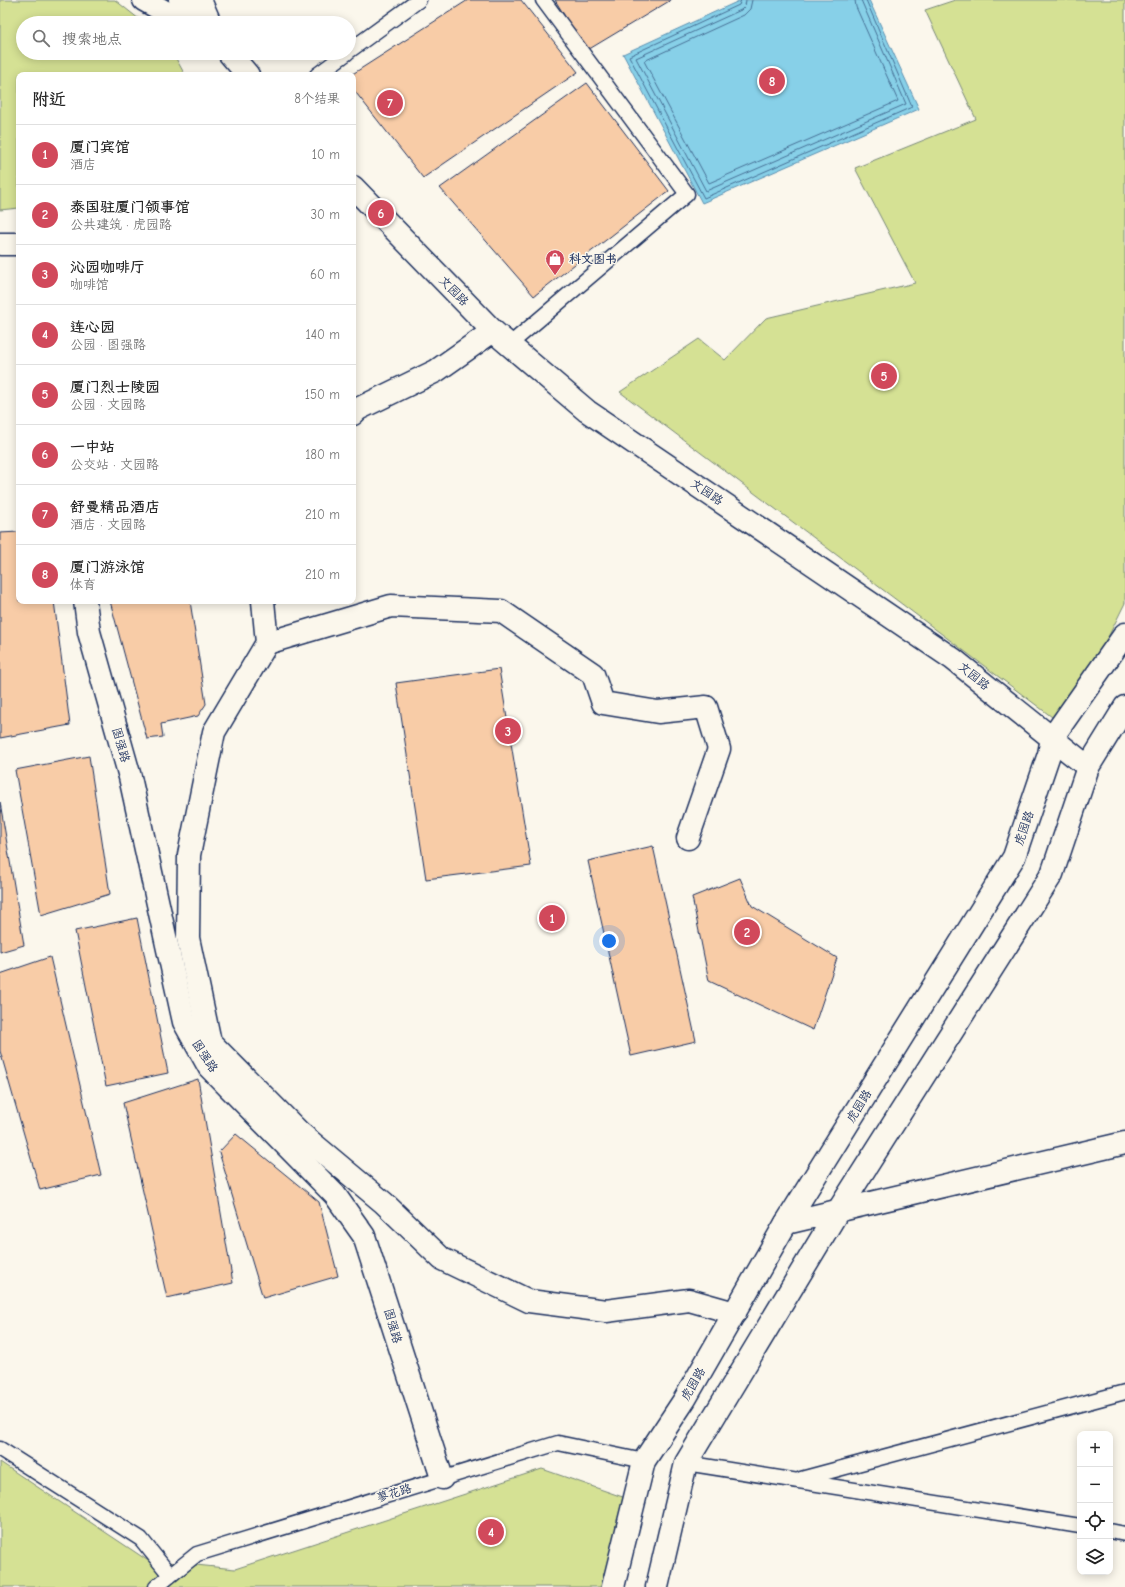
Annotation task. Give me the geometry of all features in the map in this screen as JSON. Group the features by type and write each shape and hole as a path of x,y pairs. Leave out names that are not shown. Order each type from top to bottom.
{"street":[{"path":"144,0 173,16"},
{"path":"180,0 195,16"},
{"path":"200,0 207,16"},
{"path":"235,60 245,72"},
{"name":"文园路","path":"356,190 493,331 587,411 953,660 1088,767"},
{"path":"0,244 16,244"},
{"path":"356,411 436,371 493,331"},
{"name":"图强路","path":"86,604 89,632 130,777 184,1022 209,1067 335,1194 364,1236 442,1478"},
{"path":"263,604 267,643 214,732 189,855 188,938 210,1042 299,1132 384,1203 442,1259 529,1301 606,1311 689,1300 735,1313"},
{"path":"267,643 391,606 501,611 593,674 603,703 658,712 706,707 719,749 688,838"},
{"name":"虎园路","path":"613,1587 644,1461 685,1399 786,1223 1014,857 1049,754 1052,738 1125,634"},
{"path":"657,1587 686,1462 838,1211 1052,874 1088,767 1125,707"},
{"path":"786,1223 1125,1143"}],"lane":[{"path":"356,46 419,0"},
{"path":"510,345 687,194 543,0"},
{"path":"321,72 337,60"},
{"path":"796,1480 1125,1392"},
{"name":"蓼花路","path":"156,1587 197,1554 558,1443 644,1461"},
{"path":"0,1449 141,1540 170,1575"},
{"path":"686,1462 1077,1526"},
{"path":"1113,1532 1125,1534"}],"green space":[{"path":"0,0 115,0 135,16 16,16 16,60 177,60 183,72 16,72 16,208 0,210"},
{"path":"955,0 1125,0 1125,603 1064,726 620,392 699,339 725,360 766,318 915,283 855,168 976,119 925,10"},
{"path":"0,1462 147,1560 235,1569 542,1469 640,1503 620,1587 0,1587"}],"water":[{"path":"741,0 869,0 919,109 702,203 623,54"}],"building":[{"path":"468,0 521,0 578,72 423,178 356,93 356,72"},
{"path":"555,0 671,0 586,51"},
{"path":"587,83 669,191 534,296 440,188"},
{"path":"16,532 16,604 54,604 70,725 0,738 0,533"},
{"path":"111,604 190,604 206,704 198,716 161,724 163,737 147,739"},
{"path":"499,669 531,866 426,879 396,683"},
{"path":"89,756 110,894 41,915 15,770"},
{"path":"0,802 24,945 0,952"},
{"path":"653,846 696,1041 631,1056 588,861"},
{"path":"740,878 752,906 837,958 813,1030 709,981 692,897"},
{"path":"137,918 168,1073 106,1086 75,931"},
{"path":"50,957 101,1175 40,1190 0,1051 0,974"},
{"path":"198,1079 233,1283 167,1298 123,1103"},
{"path":"236,1134 319,1202 338,1276 263,1298 219,1152"}],"place":[{"name":"厦门游泳馆","path":"772,81"},
{"name":"舒曼精品酒店","path":"390,103"},
{"name":"一中站","path":"381,213"},
{"name":"科文图书","path":"555,276"},
{"name":"厦门烈士陵园","path":"884,376"},
{"name":"沁园咖啡厅","path":"508,731"},
{"name":"厦门宾馆","path":"552,918"},
{"name":"泰国驻厦门领事馆","path":"747,932"},
{"name":"连心园","path":"491,1532"}]}
